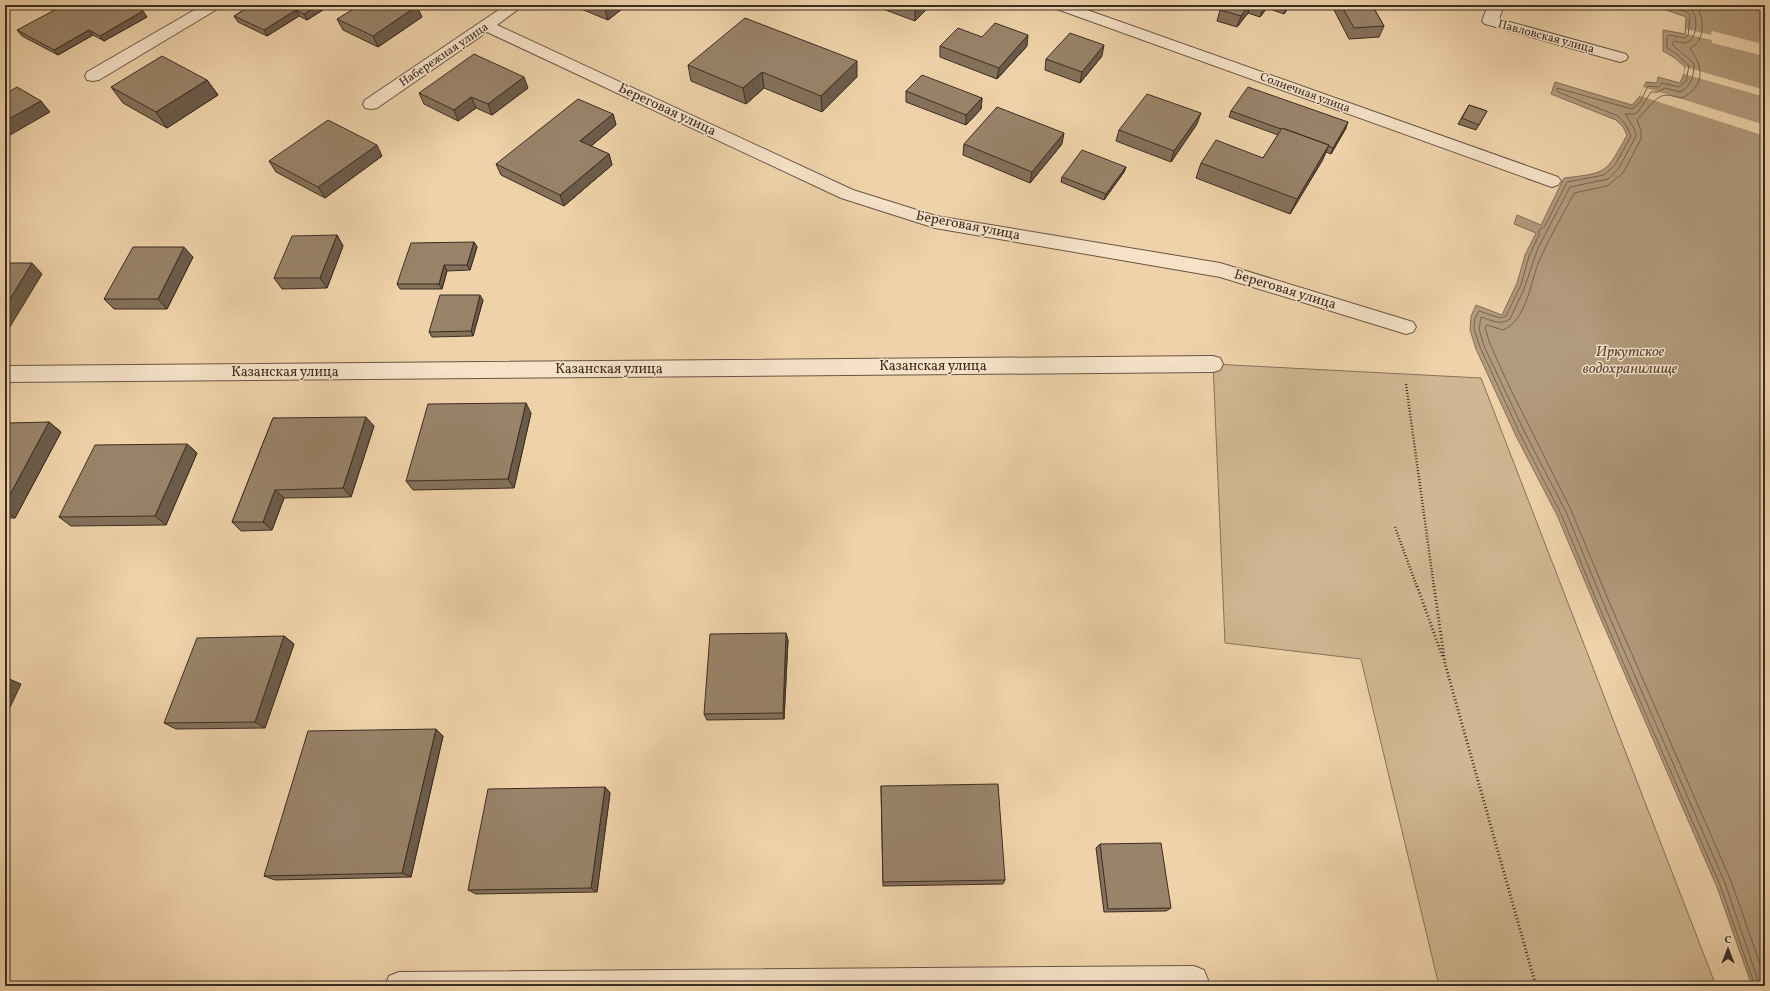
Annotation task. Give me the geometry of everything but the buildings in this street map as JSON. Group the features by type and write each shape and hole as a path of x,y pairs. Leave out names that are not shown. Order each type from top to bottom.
{"street":[{"path":"93,76 214,5"},
{"name":"Набережная улица","path":"371,104 516,5"},
{"name":"Солнечная улица","path":"1059,5 1552,181"},
{"name":"Павловская улица","path":"1496,5 1490,21 1620,57"},
{"name":"Береговая улица","path":"486,26 847,194 935,222 1220,270 1406,327"},
{"name":"Казанская улица","path":"5,374 1213,364"},
{"path":"399,986 1194,980"}],"path":[{"path":"1406,384 1445,664"},
{"path":"1395,527 1445,664 1536,986"}],"shaded area":[{"path":"1213,364 1481,378 1716,986 1439,986 1361,659 1225,643"}],"water":[{"name":"Иркутское водохранилище","path":"1657,5 1765,5 1765,986 1752,986 1717,887 1557,515 1516,436 1476,349 1470,330 1471,316 1476,305 1502,315 1517,283 1525,255 1536,233 1514,224 1517,215 1541,225 1564,178 1589,175 1604,169 1614,157 1627,135 1623,127 1616,120 1551,94 1555,82 1632,105 1640,96 1646,82 1657,83 1658,77 1680,83 1685,67 1675,58 1663,51 1663,30 1685,34 1686,17 1658,7"}],"pier":[{"path":"1686,29 1711,35 1712,31 1759,43 1760,37 1765,39 1765,62 1761,61 1761,55 1712,43 1712,40 1686,34"},
{"path":"1685,67 1765,90 1765,97 1684,74"},
{"path":"1643,87 1765,125 1765,136 1640,96"}]}
